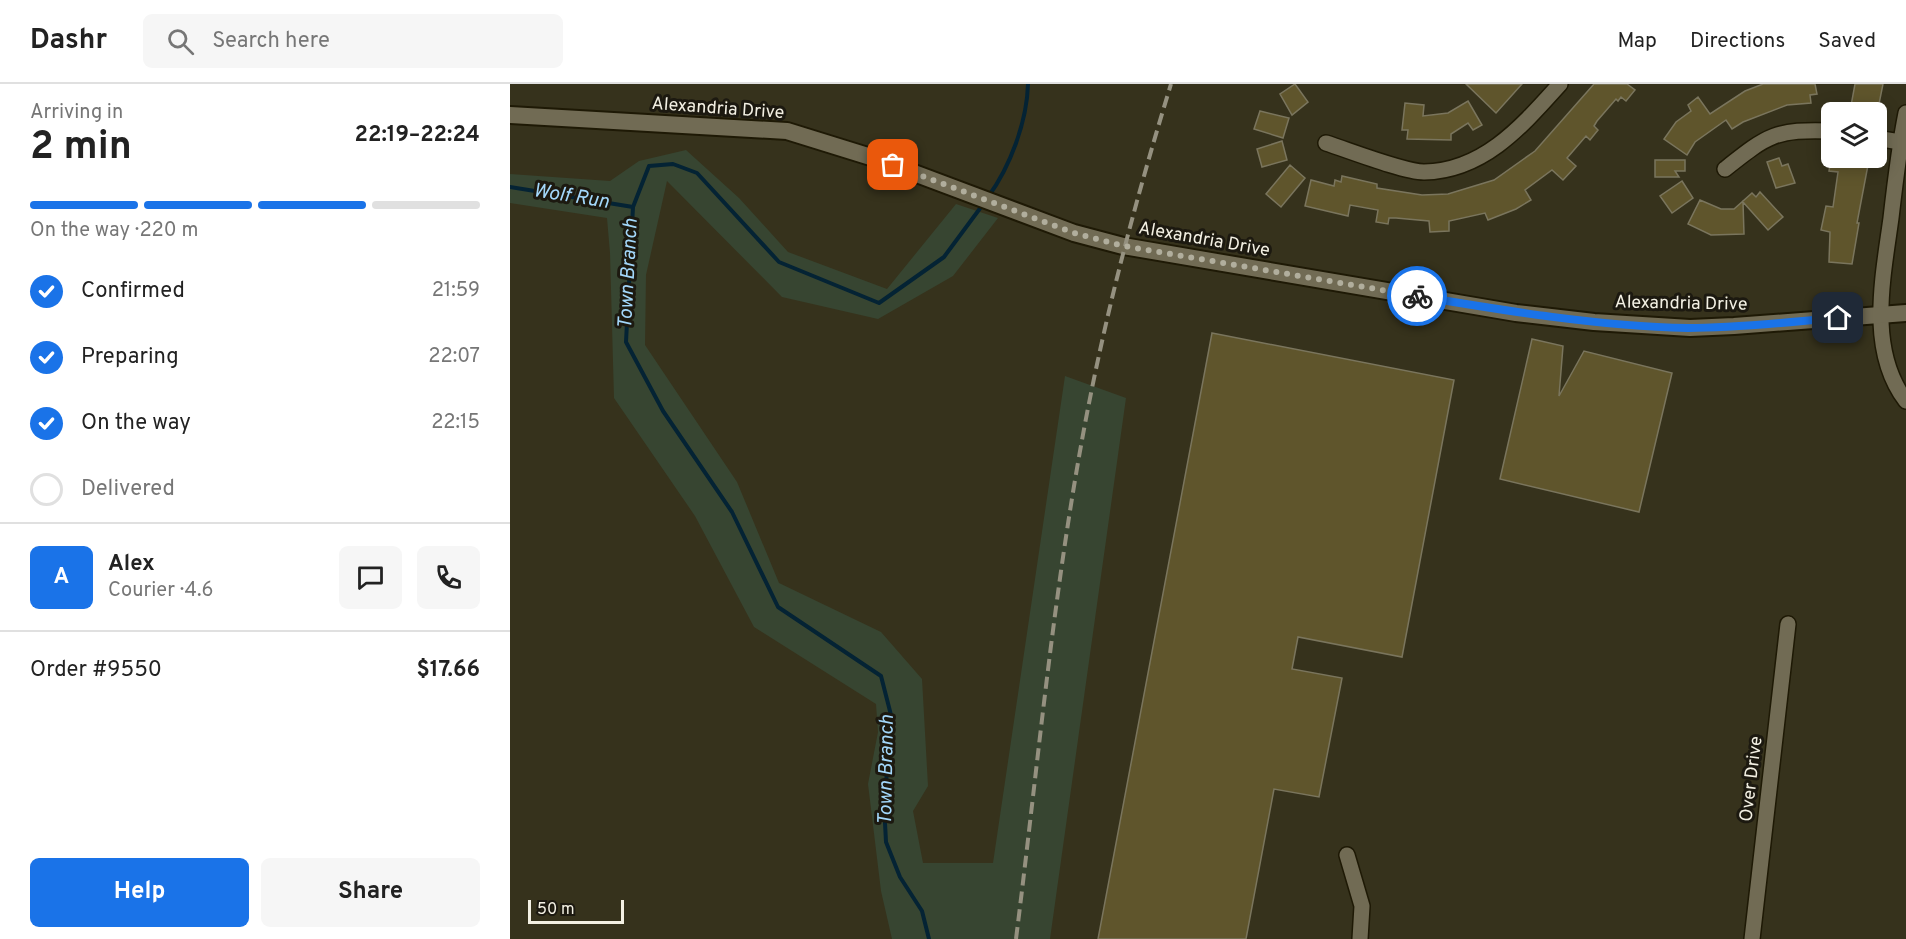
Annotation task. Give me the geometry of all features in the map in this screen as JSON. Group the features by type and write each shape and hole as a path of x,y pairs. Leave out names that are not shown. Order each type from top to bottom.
{"street":[{"path":"1326,143 1422,172 1455,167 1491,151 1522,126 1560,84"},
{"path":"1906,113 1900,142 1880,315 1889,368 1895,386 1906,401"},
{"name":"Alexandria Drive","path":"510,116 787,131 874,158 1074,233 1124,246 1539,315 1594,322 1690,328 1906,313"},
{"path":"1725,169 1767,137 1786,132 1821,131"},
{"path":"1887,140 1900,142"},
{"name":"Over Drive","path":"1752,939 1788,624"},
{"path":"1347,855 1362,906 1360,939"}],"green space":[{"path":"686,150 739,198 788,252 887,289 956,204 998,218 953,276 878,319 782,297 667,181 646,275 645,345 737,482 779,583 881,632 922,679 928,786 913,811 923,863 993,863 1065,376 1126,398 1050,939 892,939 881,891 868,784 878,732 876,704 754,627 695,516 614,398 607,218 510,203 510,174 610,181 639,161"}],"building":[{"path":"1295,84 1308,102 1292,115 1280,94"},
{"path":"1466,84 1522,84 1496,113"},
{"path":"1594,84 1627,84 1635,90 1626,101 1621,97 1618,101 1616,99 1597,121 1594,126 1598,130 1590,140 1586,136 1567,158 1576,166 1563,180 1552,170 1525,190 1531,200 1516,209 1488,220 1485,213 1449,221 1449,231 1430,232 1429,221 1389,218 1388,224 1376,222 1378,210 1350,205 1348,216 1305,206 1311,180 1334,186 1335,180 1341,182 1342,176 1377,184 1377,188 1422,195 1448,194 1494,180 1535,151"},
{"path":"1763,84 1815,84 1817,94 1810,95 1811,103 1787,105 1743,122 1732,129 1726,120 1695,142 1687,155 1664,139 1676,122 1691,111 1688,105 1698,97 1710,114 1745,91"},
{"path":"1855,84 1883,84 1879,102 1852,102"},
{"path":"1468,101 1482,125 1473,130 1468,123 1451,134 1451,140 1407,139 1408,130 1402,130 1405,103 1424,105 1423,116 1448,113"},
{"path":"1260,111 1289,118 1283,138 1254,129"},
{"path":"1282,141 1287,160 1262,167 1257,149"},
{"path":"1779,158 1782,166 1788,164 1795,183 1776,188 1767,162"},
{"path":"1655,160 1685,160 1685,171 1675,171 1679,177 1655,177"},
{"path":"1290,165 1305,178 1281,207 1266,194"},
{"path":"1829,168 1867,168 1852,264 1829,262 1830,232 1821,230 1826,206 1833,207 1838,172 1829,171"},
{"path":"1682,181 1693,198 1672,213 1660,196"},
{"path":"1760,192 1783,217 1768,230 1743,202 1744,234 1711,235 1688,224 1700,200 1721,209 1734,209 1752,193 1756,197"},
{"path":"1212,333 1454,380 1402,657 1298,637 1292,669 1342,678 1319,797 1274,789 1246,939 1098,939"},
{"path":"1532,339 1563,346 1559,396 1584,351 1672,373 1639,512 1500,479"}],"waterway":[{"name":"Town Branch","path":"988,197 1016,144 1021,129 1028,84"},
{"name":"Town Branch","path":"929,939 922,911 900,877 886,842 884,804 892,719 881,676 778,607 732,512 663,411 626,342 633,207 649,166 673,164 697,173 779,262 879,303 944,257 984,203"},
{"name":"Wolf Run","path":"510,187 633,207"}],"railway":[{"path":"1016,939 1053,627 1082,440 1121,261 1171,84"}],"way so far":[{"path":"893,165 1074,233 1124,246 1417,296"}],"route":[{"path":"1417,296 1516,313 1662,327 1734,326 1838,318"}]}
